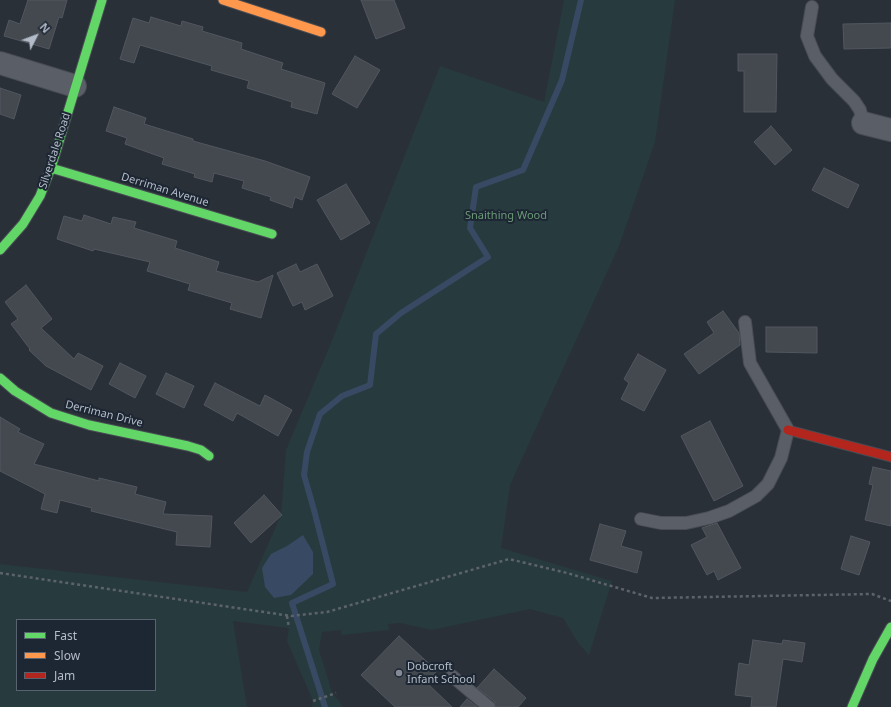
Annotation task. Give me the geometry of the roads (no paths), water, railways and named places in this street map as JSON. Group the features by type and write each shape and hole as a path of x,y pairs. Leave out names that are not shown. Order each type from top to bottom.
{"street":[{"name":"Silverdale Road","path":"0,250 27,219 40,196 51,168 102,0"},
{"path":"223,0 321,32"},
{"path":"0,63 75,86"},
{"path":"863,123 891,130"},
{"name":"Derriman Avenue","path":"51,168 272,234"},
{"name":"Derriman Drive","path":"0,378 16,391 51,412 89,424 188,446 201,450 209,456"},
{"path":"788,430 891,457"},
{"path":"852,707 873,659 891,627"}],"lane":[{"path":"812,7 807,36 815,56 832,79 854,101 860,110 863,123"},
{"path":"641,519 661,523 686,523 709,518 729,511 756,496 768,484 781,458 788,430 750,363 745,322"},
{"path":"452,676 489,707"}],"water":[{"path":"303,535 313,552 313,574 291,595 274,598 265,587 262,568 271,554 287,546"}],"waterway":[{"path":"325,707 292,603 333,584 304,475 307,452 320,414 342,396 370,385 376,334 401,313 488,257 470,228 476,187 523,170 562,80 581,0"}],"place":[{"name":"Dobcroft Infant School","path":"399,673"}],"park label":[{"name":"Snaithing Wood","path":"506,216"}]}
